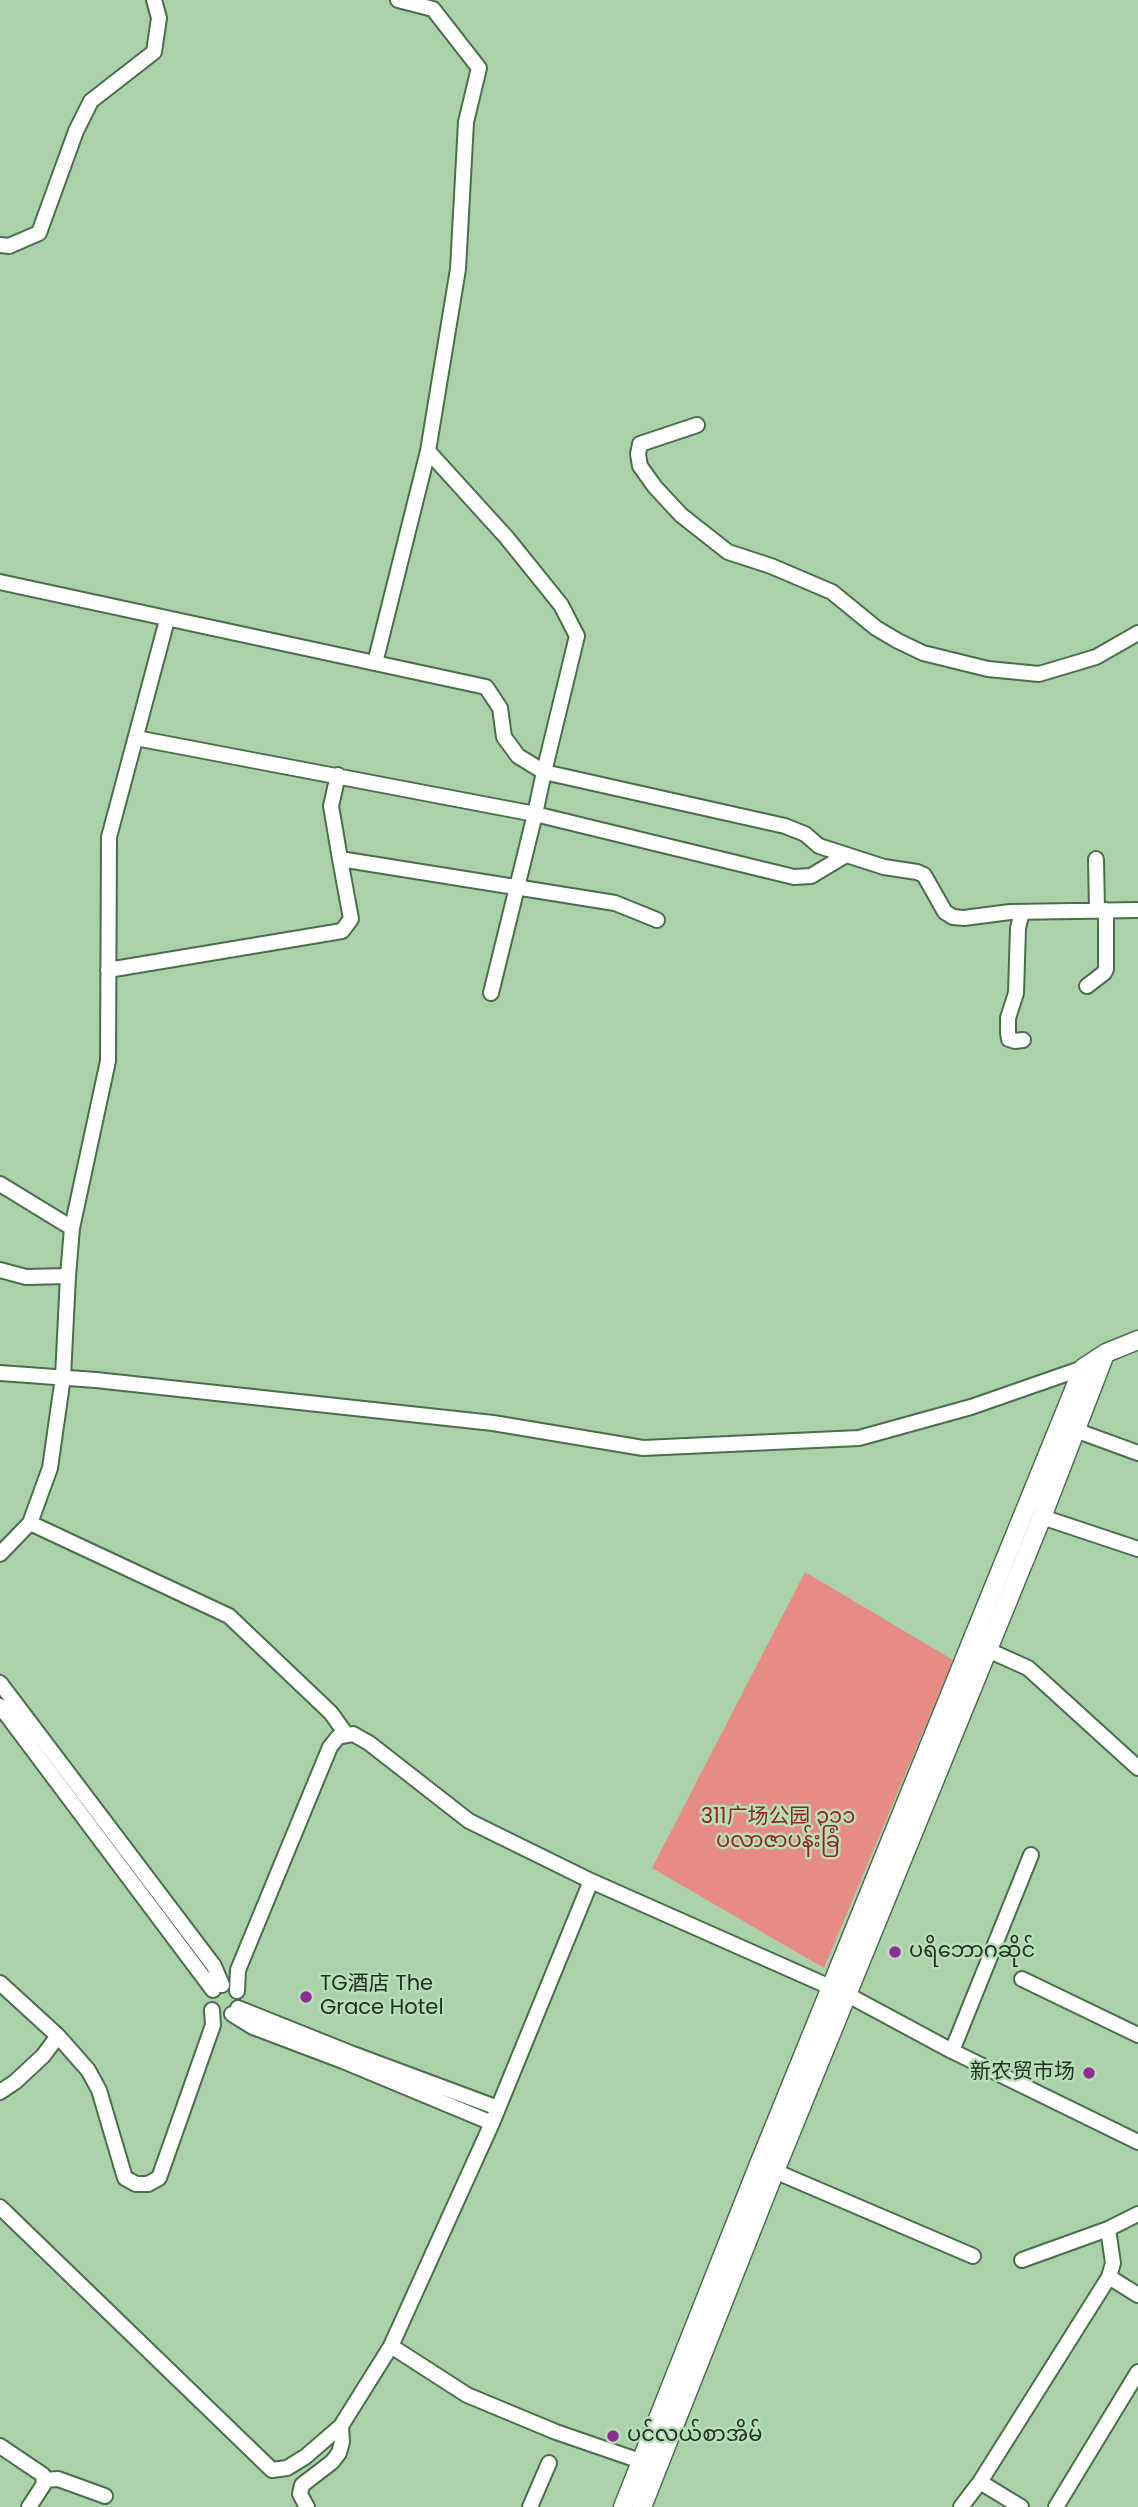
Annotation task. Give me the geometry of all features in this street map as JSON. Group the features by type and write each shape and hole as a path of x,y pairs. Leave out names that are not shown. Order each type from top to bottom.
{"main road":[{"path":"804,2079 831,1987 1083,1368 1106,1353 1138,1340"},
{"path":"623,2507 640,2461 698,2339 804,2079 848,1995 1106,1353"},
{"path":"929,1745 946,1752"},
{"path":"887,1849 905,1855"},
{"path":"642,2507 698,2339"}],"street":[{"path":"0,245 9,246 39,233 76,131 91,101 154,52 159,18 154,0"},
{"path":"375,663 428,451 458,270 466,122 479,68 435,5 398,0"},
{"path":"697,425 640,444 640,466 655,487 681,515 728,552 771,566 832,592 876,628 898,642 923,653 988,669 1039,674 1096,657 1138,633"},
{"path":"428,451 508,538 561,605 577,636 491,993"},
{"path":"0,582 486,687 500,708 504,737 518,757 544,772 785,825 819,846 884,867 924,875 945,912 953,917 1022,912 1138,910"},
{"path":"0,1553 30,1522 50,1468 63,1377 72,1228 108,1061 109,837 167,620"},
{"path":"136,738 535,814 794,877 811,876 846,855"},
{"path":"108,970 342,931 351,919 331,806 338,775"},
{"path":"340,859 615,903 657,920"},
{"path":"1087,986 1106,969 1097,859"},
{"path":"1022,912 1018,928 1016,993 1008,1018 1008,1033 1009,1039 1023,1040"},
{"path":"0,1184 72,1228"},
{"path":"0,1270 26,1277 68,1276"},
{"path":"0,1373 63,1377 493,1423 643,1448 859,1438 971,1407 1083,1368"},
{"path":"1075,1430 1138,1453"},
{"path":"1042,1517 1138,1549"},
{"path":"30,1522 229,1616 331,1713 346,1734"},
{"path":"971,1643 1028,1668 1138,1768"},
{"path":"0,1683 7,1708 166,1914 214,1966 224,1988 240,1999 224,2015 159,2178 148,2184 136,2184 125,2178 99,2090 88,2070 58,2036 0,1983"},
{"path":"492,2123 224,2015 209,2002 238,1970 330,1746 338,1737 346,1734 359,1736 469,1821 591,1881 848,1995 952,2051 1138,2142"},
{"path":"952,2051 1031,1855"},
{"path":"0,2207 272,2470 287,2468 305,2457 341,2426 391,2346 492,2123 591,1881"},
{"path":"1022,1979 1138,2035"},
{"path":"224,2015 353,2054 498,2108"},
{"path":"0,2092 43,2056 58,2036"},
{"path":"767,2167 973,2256"},
{"path":"1022,2260 1108,2230 1138,2214"},
{"path":"961,2507 980,2482 1109,2277 1113,2263 1108,2230"},
{"path":"1109,2277 1138,2295"},
{"path":"391,2346 467,2395 556,2432 657,2467"},
{"path":"1056,2507 1138,2372"},
{"path":"307,2507 300,2494 302,2484 332,2462 339,2453 342,2442 341,2426"},
{"path":"0,2446 43,2475 44,2480 29,2507"},
{"path":"530,2507 549,2463"},
{"path":"44,2480 58,2479 105,2496"},
{"path":"980,2482 1021,2507"}],"green space":[{"name":"311广场公园 ၃၁၁ ပလာဇာပန်းခြံ","path":"805,1572 953,1660 824,1968 652,1868"}],"place":[{"name":"ပရိဘောဂဆိုင်","path":"895,1952"},
{"name":"TG酒店 The Grace Hotel","path":"306,1997"},
{"name":"新农贸市场","path":"1089,2073"},
{"name":"ပင်လယ်စာအိမ်","path":"613,2436"}]}
